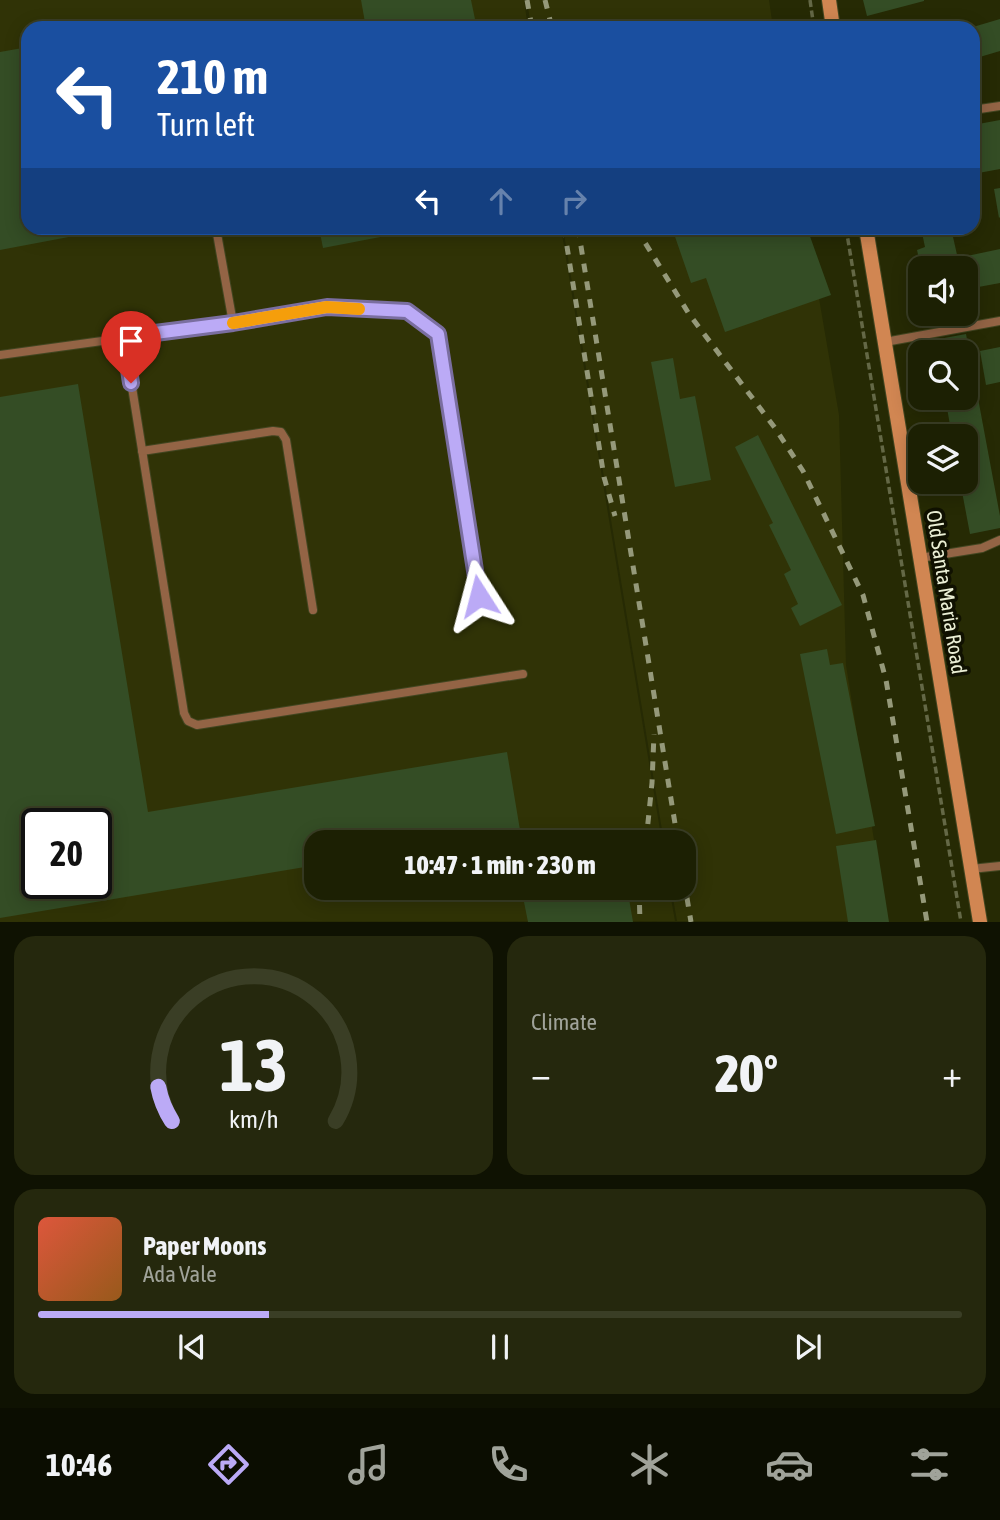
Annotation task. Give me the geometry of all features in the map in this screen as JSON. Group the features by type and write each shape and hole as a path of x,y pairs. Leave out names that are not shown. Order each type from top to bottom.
{"main road":[{"path":"829,0 832,21"},
{"name":"Old Santa Maria Road","path":"867,235 980,922"}],"lane":[{"path":"980,109 1000,106"},
{"path":"217,235 233,323"},
{"path":"0,355 233,323 327,307 407,311 438,334 479,596"},
{"path":"885,342 1000,321"},
{"path":"124,337 184,713 188,721 197,725 523,674"},
{"path":"142,452 273,431 282,432 286,440 313,610"},
{"path":"920,558 982,548 1000,540"},
{"path":"971,869 1000,866"}],"path":[{"path":"810,0 813,21"},
{"path":"847,235 961,922"}],"shaded area":[{"path":"0,0 524,0 527,21 21,21 21,235 562,235 660,830 304,830 304,900 671,900 675,921 0,922"},
{"path":"527,0 769,0 772,21 530,21"},
{"path":"564,235 808,235 839,415 846,665 887,921 677,921 673,900 696,900 696,830 662,830"}],"building":[{"path":"361,0 471,0 475,21 365,21"},
{"path":"863,0 924,0 924,1 867,16"},
{"path":"1000,19 1000,51 980,57 980,25"},
{"path":"21,48 21,235 79,235 0,250 0,52"},
{"path":"1000,120 1000,169 980,173 980,124"},
{"path":"1000,188 1000,217 999,218 994,189"},
{"path":"320,235 391,235 323,248"},
{"path":"674,235 810,235 831,295 725,332 706,278 691,283"},
{"path":"922,235 953,235 957,256 918,256 917,250 925,247"},
{"path":"1000,249 1000,283 978,287 978,256 967,256"},
{"path":"966,334 967,340 939,340"},
{"path":"1000,347 1000,382 986,385 980,351"},
{"path":"673,358 680,399 695,396 711,480 675,487 651,362"},
{"path":"78,384 148,812 507,752 520,830 304,830 304,867 0,918 0,397"},
{"path":"978,398 1000,528 970,534 962,494 978,494 978,424 950,424 947,410 978,410"},
{"path":"758,435 842,605 800,626 791,608 798,604 784,574 791,570 769,525 773,523 735,447"},
{"path":"827,649 830,665 843,663 875,826 836,834 800,654"},
{"path":"876,840 889,922 848,922 836,846"},
{"path":"524,900 629,900 633,922 528,922"}],"railway":[{"path":"527,0 531,21"},
{"path":"545,0 550,21"},
{"path":"565,235 604,477 615,516"},
{"path":"579,235 676,830"},
{"path":"640,235 689,314 775,428 803,471 863,595 886,680 927,922"},
{"path":"647,830 654,734"},
{"path":"639,900 640,922"},
{"path":"687,900 691,922"}],"slow traffic":[{"path":"233,323 327,307 359,309"}],"route":[{"path":"131,383 124,337 327,307 407,311 438,334 479,596"}]}
